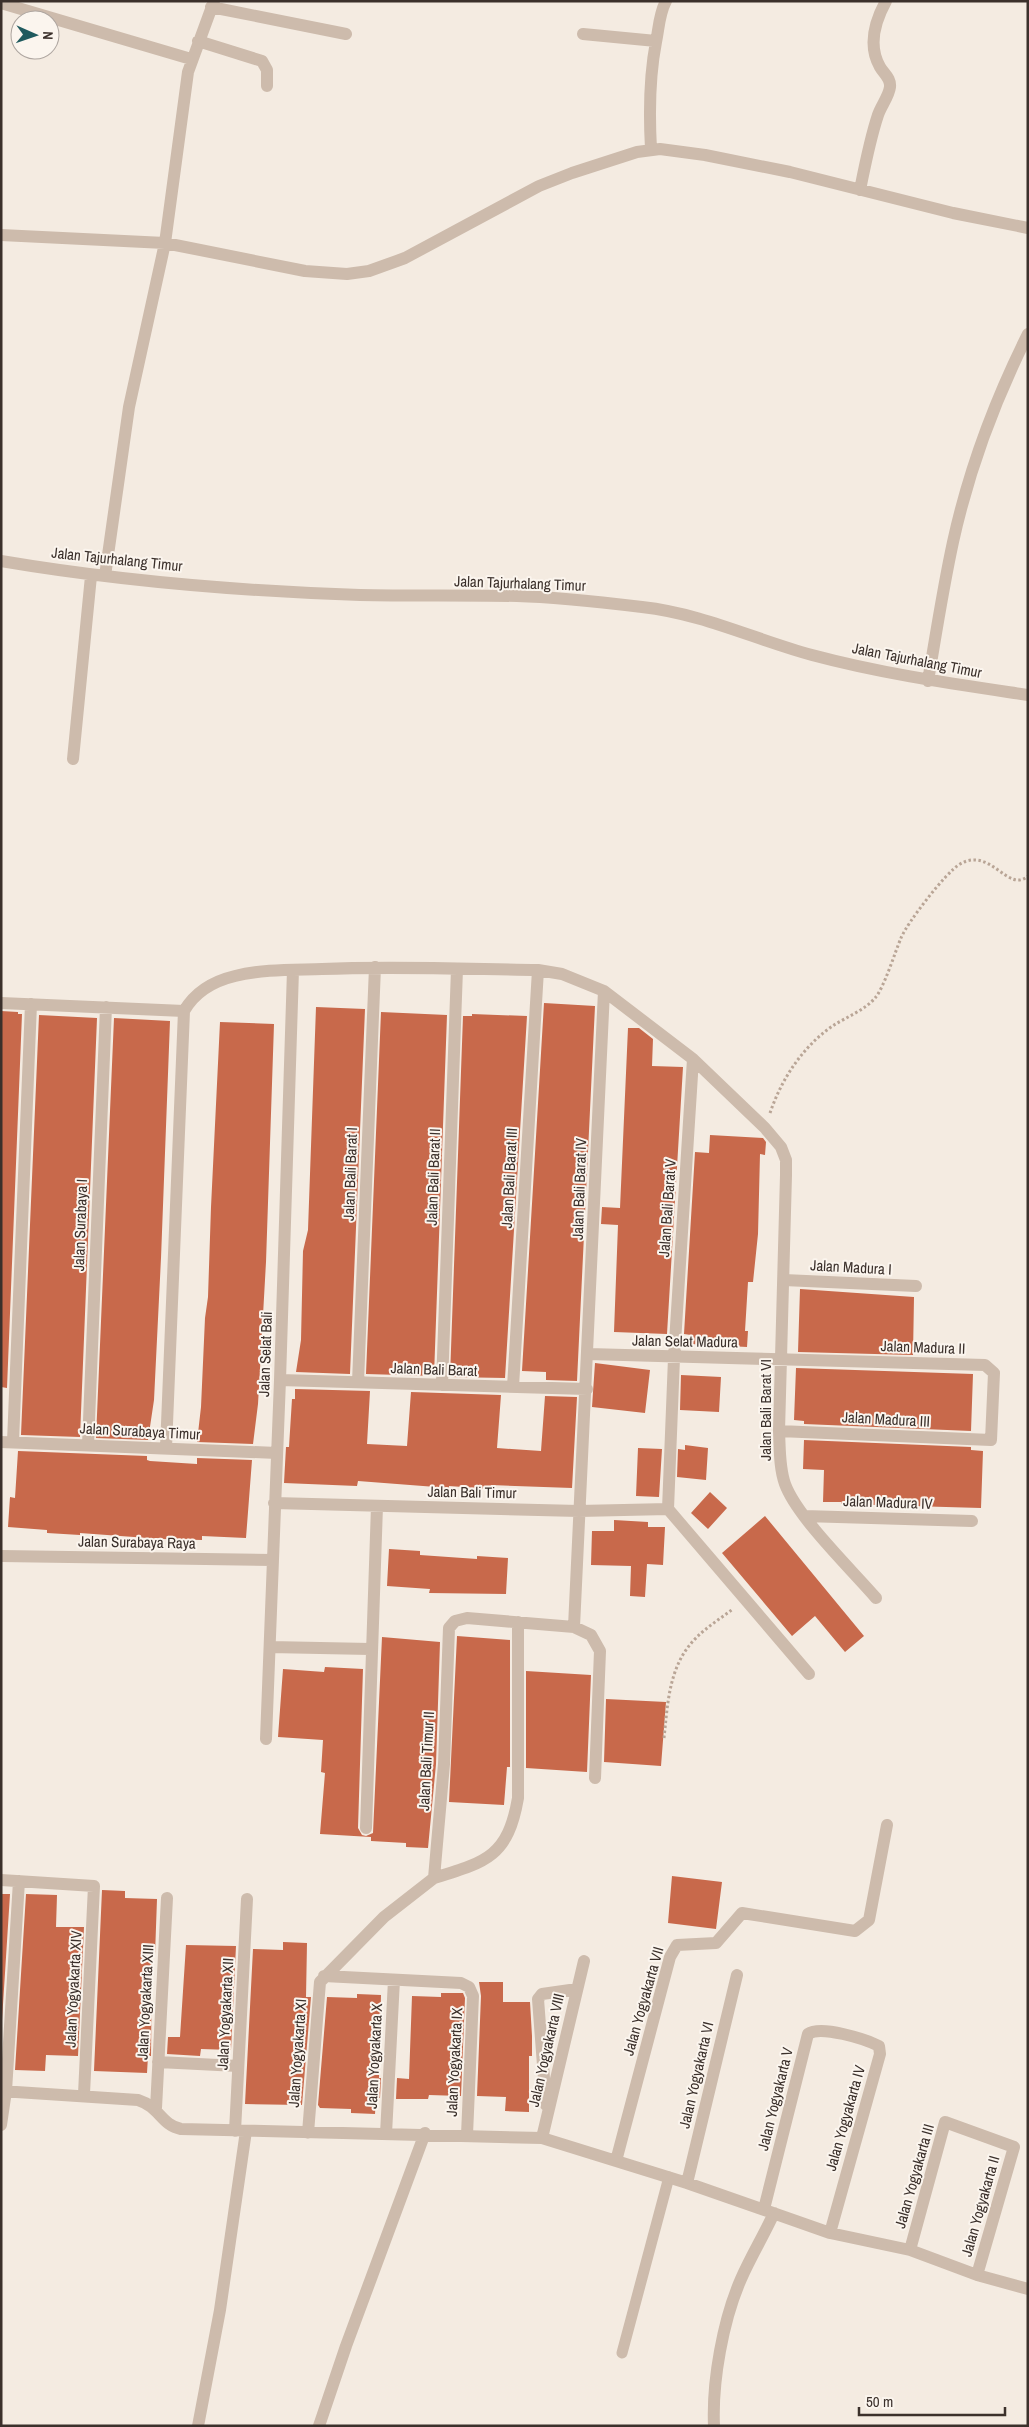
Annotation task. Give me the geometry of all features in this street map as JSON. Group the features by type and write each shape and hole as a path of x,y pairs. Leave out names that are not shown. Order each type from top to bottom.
{"street":[{"path":"651,149 649,96 661,12 666,1"},
{"path":"860,190 878,115 890,87 888,78 876,58 874,48 876,23 886,1"},
{"path":"1,2 191,59"},
{"path":"105,576 129,407 165,243 191,59 212,4 346,34"},
{"path":"583,34 656,41"},
{"path":"198,41 262,61 268,70 267,86"},
{"path":"1,235 165,243 305,271 347,274 369,271 405,258 539,186 572,173 651,149 680,150 706,154 953,213 1028,228"},
{"path":"928,680 953,541 970,479 1000,392 1028,334"},
{"name":"Jalan Tajurhalang Timur","path":"1,561 91,576 252,589 358,594 518,596 669,610 721,623 766,642 814,656 928,680 1028,695"},
{"path":"73,758 91,576"},
{"name":"Jalan Bali Barat VI","path":"184,1011 198,993 236,976 293,970 375,967 538,970 562,974 604,991 693,1060 765,1128 781,1146 786,1160 779,1431 781,1471 786,1486 804,1516 876,1598"},
{"name":"Jalan Bali Barat I","path":"358,1382 375,967"},
{"name":"Jalan Bali Barat II","path":"442,1385 457,969"},
{"name":"Jalan Selat Bali","path":"266,1739 293,970"},
{"name":"Jalan Bali Barat III","path":"513,1387 538,970"},
{"name":"Jalan Bali Barat IV","path":"574,1626 587,1389 604,991"},
{"path":"1,1003 184,1011 166,1448"},
{"path":"7,1442 31,1004"},
{"name":"Jalan Surabaya I","path":"88,1445 106,1007"},
{"name":"Jalan Bali Barat V","path":"668,1509 674,1358 693,1060"},
{"name":"Jalan Madura I","path":"784,1280 916,1286"},
{"name":"Jalan Selat Madura","path":"588,1354 674,1358 781,1359"},
{"name":"Jalan Madura II","path":"781,1359 985,1365 994,1373 992,1440"},
{"name":"Jalan Bali Barat","path":"280,1380 587,1389"},
{"name":"Jalan Madura III","path":"779,1431 992,1440"},
{"name":"Jalan Surabaya Timur","path":"7,1442 277,1453"},
{"name":"Jalan Bali Timur","path":"274,1503 579,1511 668,1509"},
{"path":"366,1828 370,1650 377,1506"},
{"path":"668,1509 809,1674"},
{"name":"Jalan Madura IV","path":"804,1516 972,1521"},
{"name":"Jalan Surabaya Raya","path":"1,1556 273,1560"},
{"name":"Jalan Bali Timur II","path":"434,1878 444,1764 449,1628 455,1621 466,1618 574,1626"},
{"path":"324,1976 384,1917 434,1878 464,1869 488,1858 506,1840 514,1821 518,1798 518,1622"},
{"path":"574,1626 591,1635 600,1651 595,1778"},
{"path":"270,1647 370,1650"},
{"name":"Jalan Yogyakarta VII","path":"616,2161 670,1957 676,1945 716,1943 742,1913 855,1930 868,1920 887,1825"},
{"path":"1,1880 19,1881 1,2125"},
{"name":"Jalan Yogyakarta XIV","path":"19,1881 94,1886 84,2094"},
{"name":"Jalan Yogyakarta XIII","path":"156,2108 168,1898"},
{"name":"Jalan Yogyakarta XII","path":"198,2426 218,2318 240,2131 238,2066 248,1899"},
{"name":"Jalan Yogyakarta VIII","path":"542,2138 584,1961"},
{"name":"Jalan Yogyakarta VI","path":"687,2183 737,1974"},
{"name":"Jalan Yogyakarta IX","path":"324,1976 462,1983 469,1987 473,1996 467,2135"},
{"name":"Jalan Yogyakarta XI","path":"308,2133 318,1988 324,1976"},
{"name":"Jalan Yogyakarta X","path":"386,2134 394,1980"},
{"name":"Jalan Yogyakarta VIII","path":"546,2117 538,1999 542,1994 576,1989"},
{"name":"Jalan Yogyakarta V","path":"769,2211 808,2034 817,2031 844,2035"},
{"name":"Jalan Yogyakarta IV","path":"830,2232 880,2054 879,2046 844,2035"},
{"path":"158,2062 238,2066"},
{"path":"4,2091 84,2094 138,2100 156,2108 173,2128 542,2138 669,2177 830,2232 910,2250 978,2275 1028,2289"},
{"name":"Jalan Yogyakarta III","path":"910,2250 945,2122 1014,2147"},
{"path":"319,2426 346,2346 425,2134"},
{"name":"Jalan Yogyakarta II","path":"978,2275 1014,2147"},
{"path":"714,2426 716,2391 730,2308 769,2211"}],"lane":[{"path":"622,2353 669,2177"}],"path":[{"path":"765,1128 776,1097 807,1047 829,1028 876,998 902,935 948,874 959,864 972,859 988,862 1005,876 1016,880 1024,879 1028,876"},
{"path":"664,1738 669,1692 674,1672 683,1653 697,1637 745,1599"}],"building":[{"path":"544,1003 595,1006 577,1381 546,1380 546,1372 522,1371"},
{"path":"316,1007 365,1009 350,1374 296,1372 301,1340 303,1251 308,1230"},
{"path":"1,1011 22,1014 7,1388 1,1387"},
{"path":"381,1012 447,1015 434,1376 366,1374"},
{"path":"472,1014 527,1016 505,1378 450,1377 463,1016 472,1016"},
{"path":"39,1015 97,1018 80,1437 21,1435"},
{"path":"114,1018 170,1021 154,1400 148,1440 96,1438"},
{"path":"220,1022 274,1024 266,1262 258,1404 253,1444 197,1442 208,1297"},
{"path":"628,1028 639,1028 653,1039 652,1066 683,1067 667,1334 614,1332 618,1225 601,1224 602,1207 620,1208"},
{"path":"710,1135 763,1138 766,1142 765,1155 760,1154 758,1234 753,1282 748,1282 745,1331 748,1331 747,1347 690,1344 691,1335 684,1334 695,1152 709,1153"},
{"path":"800,1289 914,1297 913,1355 798,1352"},
{"path":"595,1363 650,1370 645,1413 592,1407"},
{"path":"796,1368 973,1374 971,1431 804,1424 804,1421 794,1420"},
{"path":"681,1375 721,1377 719,1412 680,1410"},
{"path":"295,1389 370,1391 367,1444 407,1446 411,1392 501,1395 497,1448 541,1451 545,1396 577,1397 572,1488 491,1485 490,1489 449,1486 449,1488 358,1481 357,1486 284,1483 286,1447 289,1447 292,1399 295,1399"},
{"path":"804,1440 971,1447 971,1450 983,1451 981,1508 823,1502 824,1470 803,1469"},
{"path":"685,1445 708,1448 706,1480 677,1477 678,1449 685,1450"},
{"path":"638,1448 662,1449 659,1497 636,1496"},
{"path":"18,1451 147,1456 147,1460 150,1461 197,1464 197,1458 252,1460 246,1538 202,1536 202,1540 161,1539 80,1533 80,1535 47,1533 47,1530 8,1527 10,1497 15,1498"},
{"path":"710,1492 727,1508 708,1529 691,1513"},
{"path":"765,1516 864,1636 845,1652 815,1616 792,1636 722,1553"},
{"path":"614,1520 648,1522 648,1527 665,1527 663,1565 647,1564 645,1597 630,1596 631,1566 591,1565 592,1531 614,1531"},
{"path":"389,1549 420,1551 420,1555 477,1559 477,1556 508,1558 506,1594 429,1593 430,1589 387,1586"},
{"path":"457,1636 510,1640 510,1767 507,1767 504,1805 449,1802"},
{"path":"382,1637 440,1642 436,1764 428,1848 406,1847 406,1843 371,1841 371,1837 320,1834 325,1773 321,1772 323,1740 278,1737 283,1669 324,1672 325,1667 363,1669 358,1828 362,1835 366,1836 373,1833"},
{"path":"526,1671 591,1675 587,1772 526,1768"},
{"path":"606,1699 666,1702 661,1766 604,1762"},
{"path":"672,1876 722,1882 716,1929 668,1923"},
{"path":"102,1890 125,1891 125,1898 157,1899 155,1955 152,1955 151,2056 148,2056 147,2073 94,2071"},
{"path":"1,1894 10,1894 1,2036"},
{"path":"26,1894 57,1895 56,1927 84,1927 78,2056 46,2055 45,2071 15,2070"},
{"path":"283,1942 307,1943 306,1997 311,1997 302,2105 245,2104 253,1949 283,1950"},
{"path":"186,1945 236,1946 231,2050 201,2049 200,2056 167,2054 168,2037 180,2037"},
{"path":"479,1982 503,1982 503,2002 530,2002 532,2056 529,2056 529,2112 505,2111 506,2097 477,2096 481,1996"},
{"path":"441,1993 463,1993 465,1998 461,2096 429,2095 428,2099 396,2099 397,2078 409,2079 412,1996 441,1997"},
{"path":"357,1994 381,1995 380,2098 376,2098 375,2114 351,2113 351,2109 320,2108 318,2105 327,1997 357,1998"}]}
